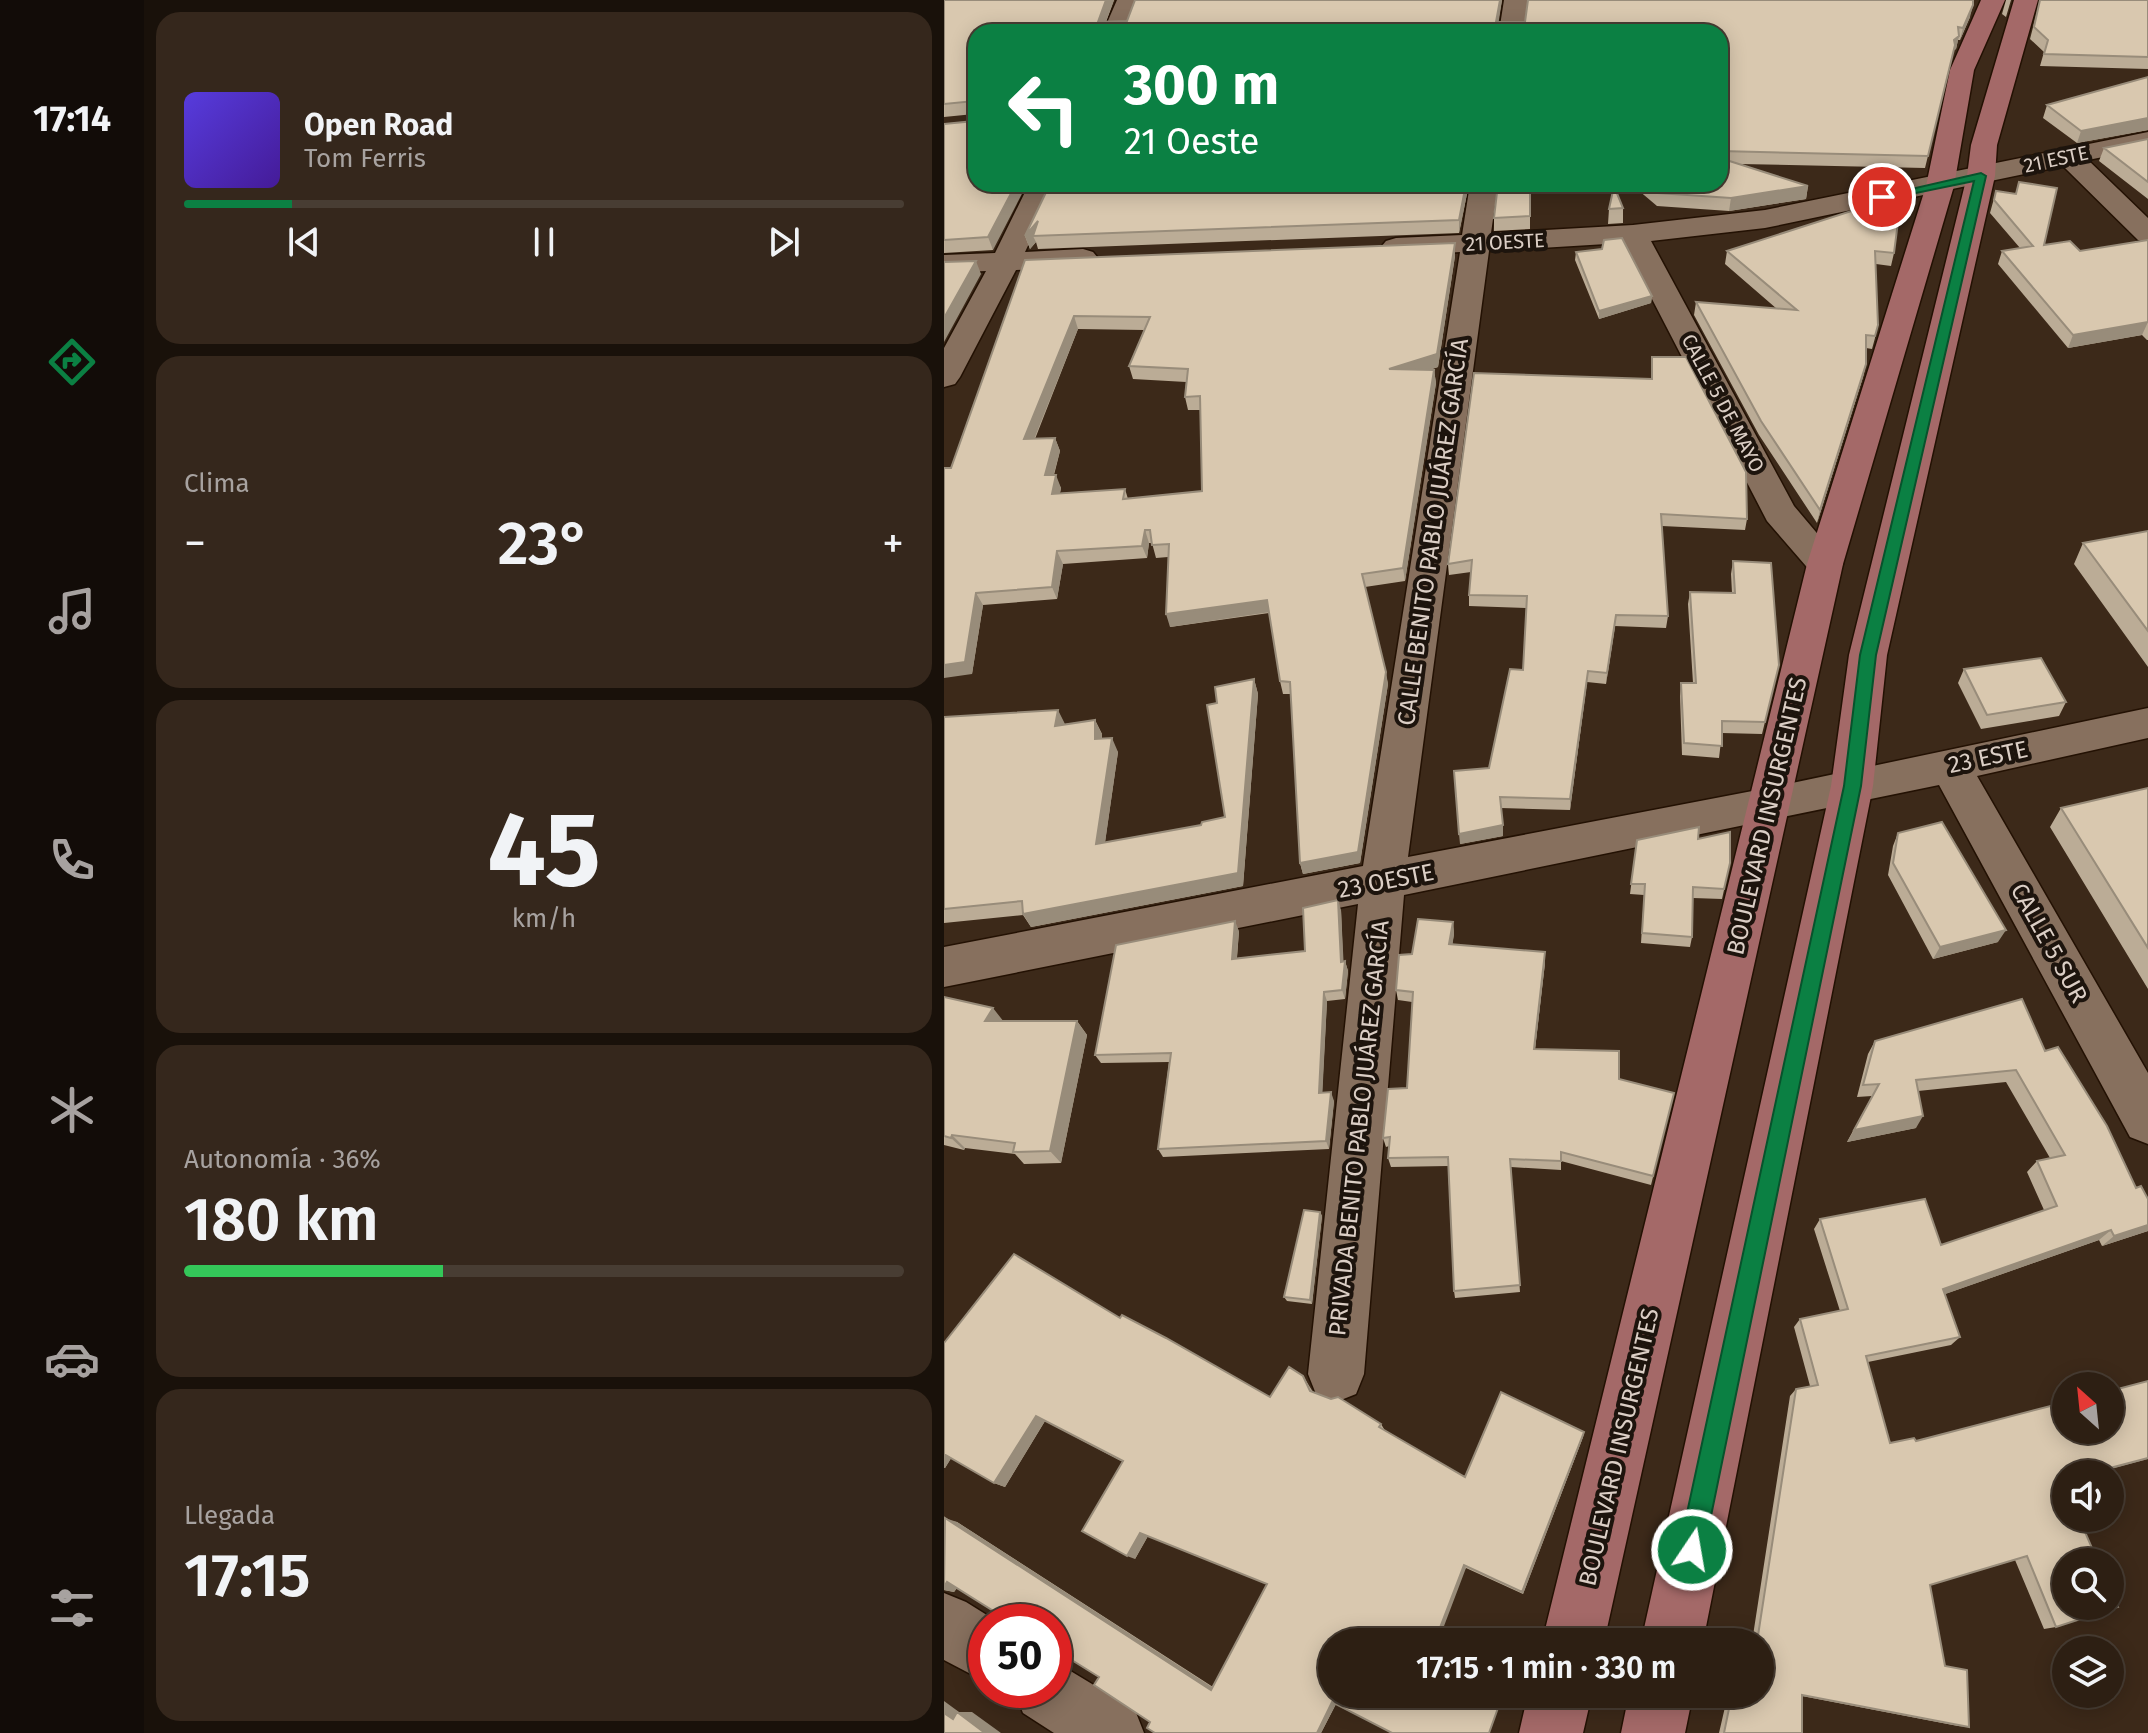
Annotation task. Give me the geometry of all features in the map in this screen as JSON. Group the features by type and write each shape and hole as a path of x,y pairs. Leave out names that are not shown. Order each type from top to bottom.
{"main road":[{"name":"BOULEVARD INSURGENTES","path":"1675,1628 1962,180 1962,70 1993,0"},
{"name":"BOULEVARD INSURGENTES","path":"1576,1628 1825,564 1962,180 1984,145 2026,0"},
{"path":"1551,1733 1557,1708"},
{"path":"1653,1733 1658,1708"}],"street":[{"path":"1118,24 1129,0"},
{"path":"1512,24 1516,0"},
{"name":"21 ESTE","path":"1962,180 2148,140"},
{"path":"2068,156 2148,234"},
{"name":"21 OESTE","path":"1365,248 1633,234 1765,219 1962,180"},
{"path":"944,377 1039,192"},
{"name":"CALLE BENITO PABLO JUÁREZ GARCÍA","path":"1383,881 1483,192"},
{"name":"CALLE 5 DE MAYO","path":"1633,234 1780,513 1825,564"},
{"path":"944,264 1115,257"},
{"name":"23 ESTE","path":"1840,788 2148,723"},
{"name":"CALLE 5 SUR","path":"1949,765 2148,1120"},
{"name":"23 OESTE","path":"944,967 1768,805 1840,788"},
{"name":"PRIVADA BENITO PABLO JUÁREZ GARCÍA","path":"1336,1374 1383,881"},
{"path":"944,1624 968,1639"},
{"path":"1072,1707 1112,1733"}],"building":[{"path":"944,0 1106,0 1098,22 1127,21 1135,0 1500,0 1496,22 1525,22 1528,0 1973,0 1963,28 1958,27 1959,36 1954,40 1928,156 1728,151 1728,24 968,24 968,102 944,104"},
{"path":"2040,0 2148,0 2148,57 2044,54 2048,40 2034,27"},
{"path":"2148,77 2148,118 2081,131 2047,105"},
{"path":"968,122 968,192 1012,192 988,237 944,240 944,124"},
{"path":"2148,139 2148,182 2104,148"},
{"path":"1728,161 1808,186 1731,198 1658,193 1728,192"},
{"path":"2019,182 2057,188 2044,245 2070,241 2080,251 2148,240 2148,322 2073,335 2002,251 2033,246 1994,200 1996,191 2016,194"},
{"path":"1046,192 1464,192 1459,220 1033,236 1038,221 1025,236"},
{"path":"1497,192 1530,192 1530,216 1494,218"},
{"path":"1613,192 1616,192 1623,208 1609,209"},
{"path":"1870,205 1899,214 1894,253 1875,251 1878,325 1875,336 1866,335 1866,364 1820,510 1761,421 1696,302 1797,310 1727,251"},
{"path":"1622,238 1652,296 1599,311 1576,252 1602,249 1604,240"},
{"path":"1455,243 1437,354 1389,369 1434,370 1403,568 1362,574 1386,672 1358,852 1300,863 1290,682 1280,681 1267,600 1166,614 1169,544 1152,545 1150,530 1145,530 1142,546 1057,551 1052,587 976,593 965,662 944,665 944,468 951,468 1025,260","holes":["1074,316 1150,317 1129,366 1188,369 1185,397 1200,396 1202,491 1123,499 1125,489 1052,494 1056,475 1045,475 1055,438 1024,439"]},
{"path":"976,261 944,318 944,262"},
{"path":"1652,357 1686,357 1746,472 1747,519 1661,514 1668,616 1616,615 1607,673 1588,671 1570,799 1500,797 1503,825 1459,834 1454,771 1489,768 1510,669 1523,670 1527,596 1469,595 1472,560 1448,564 1474,373 1652,379"},
{"path":"2148,531 2148,631 2083,543"},
{"path":"1733,561 1771,563 1779,665 1765,722 1722,721 1722,746 1684,743 1681,683 1696,683 1690,592 1735,593"},
{"path":"2041,658 2066,702 1987,715 1964,669"},
{"path":"1254,679 1238,873 1023,914 1022,901 944,909 944,717 1058,710 1055,726 1095,720 1095,739 1112,738 1096,844 1201,825 1202,822 1225,817 1207,705 1217,703 1215,687"},
{"path":"2148,788 2148,948 2061,808"},
{"path":"1942,822 2006,930 1940,947 1893,863 1898,833"},
{"path":"1699,827 1698,839 1730,832 1730,863 1724,889 1693,887 1692,937 1642,933 1645,884 1631,884 1637,840"},
{"path":"1338,900 1341,962 1345,961 1342,990 1324,992 1319,1093 1331,1092 1326,1141 1158,1149 1171,1053 1095,1055 1116,945 1235,921 1232,959 1305,951 1303,908"},
{"path":"1418,919 1453,922 1449,944 1545,952 1534,1049 1619,1051 1619,1079 1674,1093 1653,1176 1561,1152 1561,1161 1510,1159 1520,1285 1454,1291 1448,1157 1388,1158 1390,1137 1383,1138 1388,1089 1407,1088 1413,992 1396,990 1399,955 1412,954"},
{"path":"944,997 993,1008 985,1021 1077,1021 1050,1151 1013,1152 1015,1143 944,1136"},
{"path":"2022,999 2045,1051 2058,1047 2107,1126 2136,1188 2141,1186 2148,1199 2148,1225 2114,1236 2111,1230 1943,1289 1960,1337 1866,1356 1890,1443 1914,1438 1916,1441 2052,1406 2052,1444 2124,1444 2124,1387 2148,1381 2148,1458 2124,1464 2124,1460 2052,1460 2052,1532 2085,1532 2092,1548 2052,1548 2052,1617 2027,1556 1930,1585 1945,1666 1967,1670 1969,1727 1802,1695 1802,1733 1724,1733 1729,1708 1774,1708 1774,1628 1759,1628 1796,1389 1818,1385 1800,1319 1848,1309 1820,1219 1925,1199 1941,1245 2057,1206 2037,1161 2065,1155 2016,1070 1916,1080 1923,1116 1854,1130 1879,1084 1863,1085 1875,1041"},
{"path":"1304,1210 1320,1212 1310,1300 1284,1297"},
{"path":"1014,1254 1120,1318 1122,1315 1166,1338 1270,1397 1289,1367 1303,1376 1310,1391 1331,1399 1338,1397 1381,1424 1379,1427 1465,1477 1501,1392 1584,1432 1522,1592 1464,1565 1440,1628 1318,1628 1318,1708 1329,1708 1317,1733 1155,1733 1147,1728 1150,1722 1094,1685 1099,1677 1072,1660 1072,1604 982,1604 947,1582 944,1587 945,1518 1211,1690 1267,1584 1140,1533 1127,1556 1082,1531 1123,1461 1036,1416 994,1483 944,1454 944,1343"},
{"path":"2053,1620 2078,1620 2056,1627"},
{"path":"1344,1708 1498,1708 1489,1733 1392,1733"},
{"path":"957,1712 985,1733 944,1733 944,1713 953,1719"}],"route":[{"path":"1692,1550 1852,786 1868,655 1981,176 1882,197"}]}
